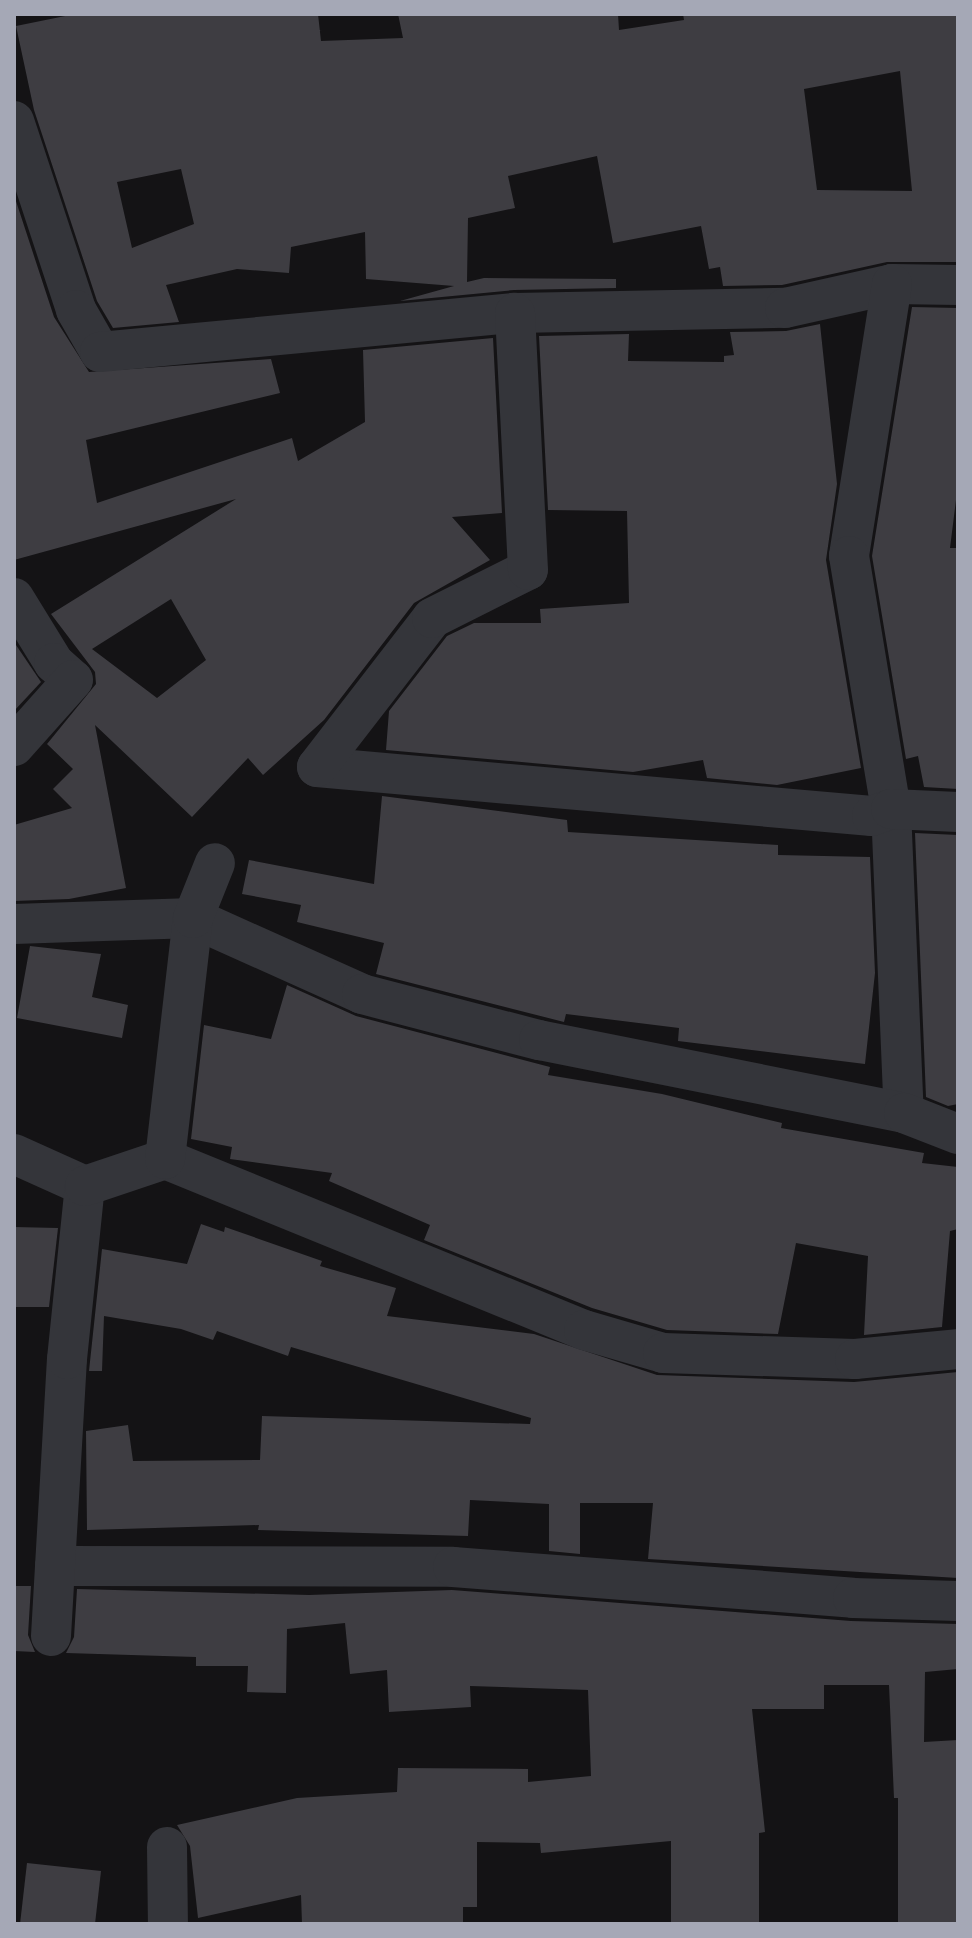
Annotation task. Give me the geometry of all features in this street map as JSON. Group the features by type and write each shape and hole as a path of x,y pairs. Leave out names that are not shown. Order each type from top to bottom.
{"street":[{"path":"14,121 76,310 100,352 515,313 785,308 892,284 958,285"},
{"path":"892,284 849,556 891,809 904,1113"},
{"path":"515,313 528,570 432,618 317,767 872,816 891,809 958,812"},
{"path":"14,598 54,663 73,680 14,746"},
{"path":"165,1159 193,918 215,863"},
{"path":"14,924 193,918 362,994 539,1040 904,1113 958,1134"},
{"path":"14,1154 85,1186 165,1159 584,1330 663,1353 855,1359 958,1349"},
{"path":"51,1636 67,1359 85,1186"},
{"path":"55,1566 453,1567 853,1598 958,1601"},
{"path":"167,1847 168,1924"}],"building":[{"path":"75,14 318,14 321,41 403,38 398,14 618,14 619,30 684,20 683,14 958,14 958,262 887,262 782,285 723,286 720,267 709,269 701,226 613,243 597,156 508,176 515,208 468,218 467,282 484,278 616,279 616,288 514,290 400,301 454,286 366,279 365,232 291,247 289,273 237,269 166,285 179,322 113,328 97,301 34,110 16,26","holes":["900,71 912,191 817,190 804,89","181,169 194,224 132,248 117,182"]},
{"path":"14,195 54,317 89,372 271,359 280,393 86,440 97,503 292,438 298,461 365,422 363,350 493,338 502,513 452,517 490,560 414,603 324,720 263,775 248,758 192,817 95,725 126,888 69,899 14,901 14,825 72,808 53,789 73,769 47,744 96,684 95,672 51,614 236,499 14,560","holes":["171,599 206,660 157,698 92,649"]},
{"path":"912,307 958,308 958,484 950,548 958,548 958,789 924,787 918,756 906,759 872,556"},
{"path":"820,324 837,484 826,560 861,768 777,785 707,778 703,760 633,772 386,750 389,711 447,636 474,623 541,623 540,609 629,603 627,511 548,510 539,336 629,334 628,361 724,362 724,356 734,355 730,332 786,331"},
{"path":"14,642 41,682 14,711"},
{"path":"382,796 567,820 568,832 778,845 778,855 870,857 875,973 865,1064 678,1041 679,1028 566,1014 564,1022 376,974 384,943 297,922 301,905 242,894 249,860 374,884"},
{"path":"915,833 958,835 958,1104 948,1106 926,1097"},
{"path":"30,946 101,954 92,997 128,1005 122,1038 17,1018"},
{"path":"287,985 356,1016 550,1067 548,1075 662,1094 782,1123 781,1128 924,1153 922,1163 958,1167 958,1229 950,1231 942,1327 864,1335 868,1256 796,1243 778,1334 667,1330 592,1308 424,1240 430,1225 329,1181 332,1173 230,1159 232,1147 191,1139 204,1025 271,1039"},
{"path":"201,1224 224,1232 225,1227 322,1261 320,1266 396,1288 387,1316 534,1334 657,1375 854,1382 958,1372 958,1578 648,1559 653,1503 580,1503 580,1554 549,1551 549,1504 470,1500 468,1536 258,1530 259,1525 87,1530 86,1431 128,1425 133,1461 260,1460 262,1416 530,1424 531,1418 291,1347 288,1356 217,1331 213,1340 181,1329 104,1316 102,1371 89,1371 102,1249 187,1264"},
{"path":"14,1227 58,1228 49,1307 14,1307"},
{"path":"14,1586 31,1586 28,1635 35,1652 14,1651"},
{"path":"77,1589 309,1595 452,1590 851,1621 958,1624 958,1669 925,1672 924,1742 958,1740 958,1924 898,1924 898,1798 894,1798 889,1685 824,1685 824,1709 752,1709 765,1832 759,1833 759,1924 671,1924 671,1841 541,1853 540,1843 477,1842 477,1907 463,1907 463,1924 302,1924 301,1895 198,1918 190,1846 177,1825 297,1798 397,1792 398,1768 528,1769 528,1782 591,1776 588,1690 470,1686 471,1707 389,1712 387,1670 350,1674 345,1623 287,1629 286,1693 247,1692 248,1666 196,1666 196,1657 66,1653 74,1637"},
{"path":"27,1863 101,1871 95,1924 20,1924"}]}
